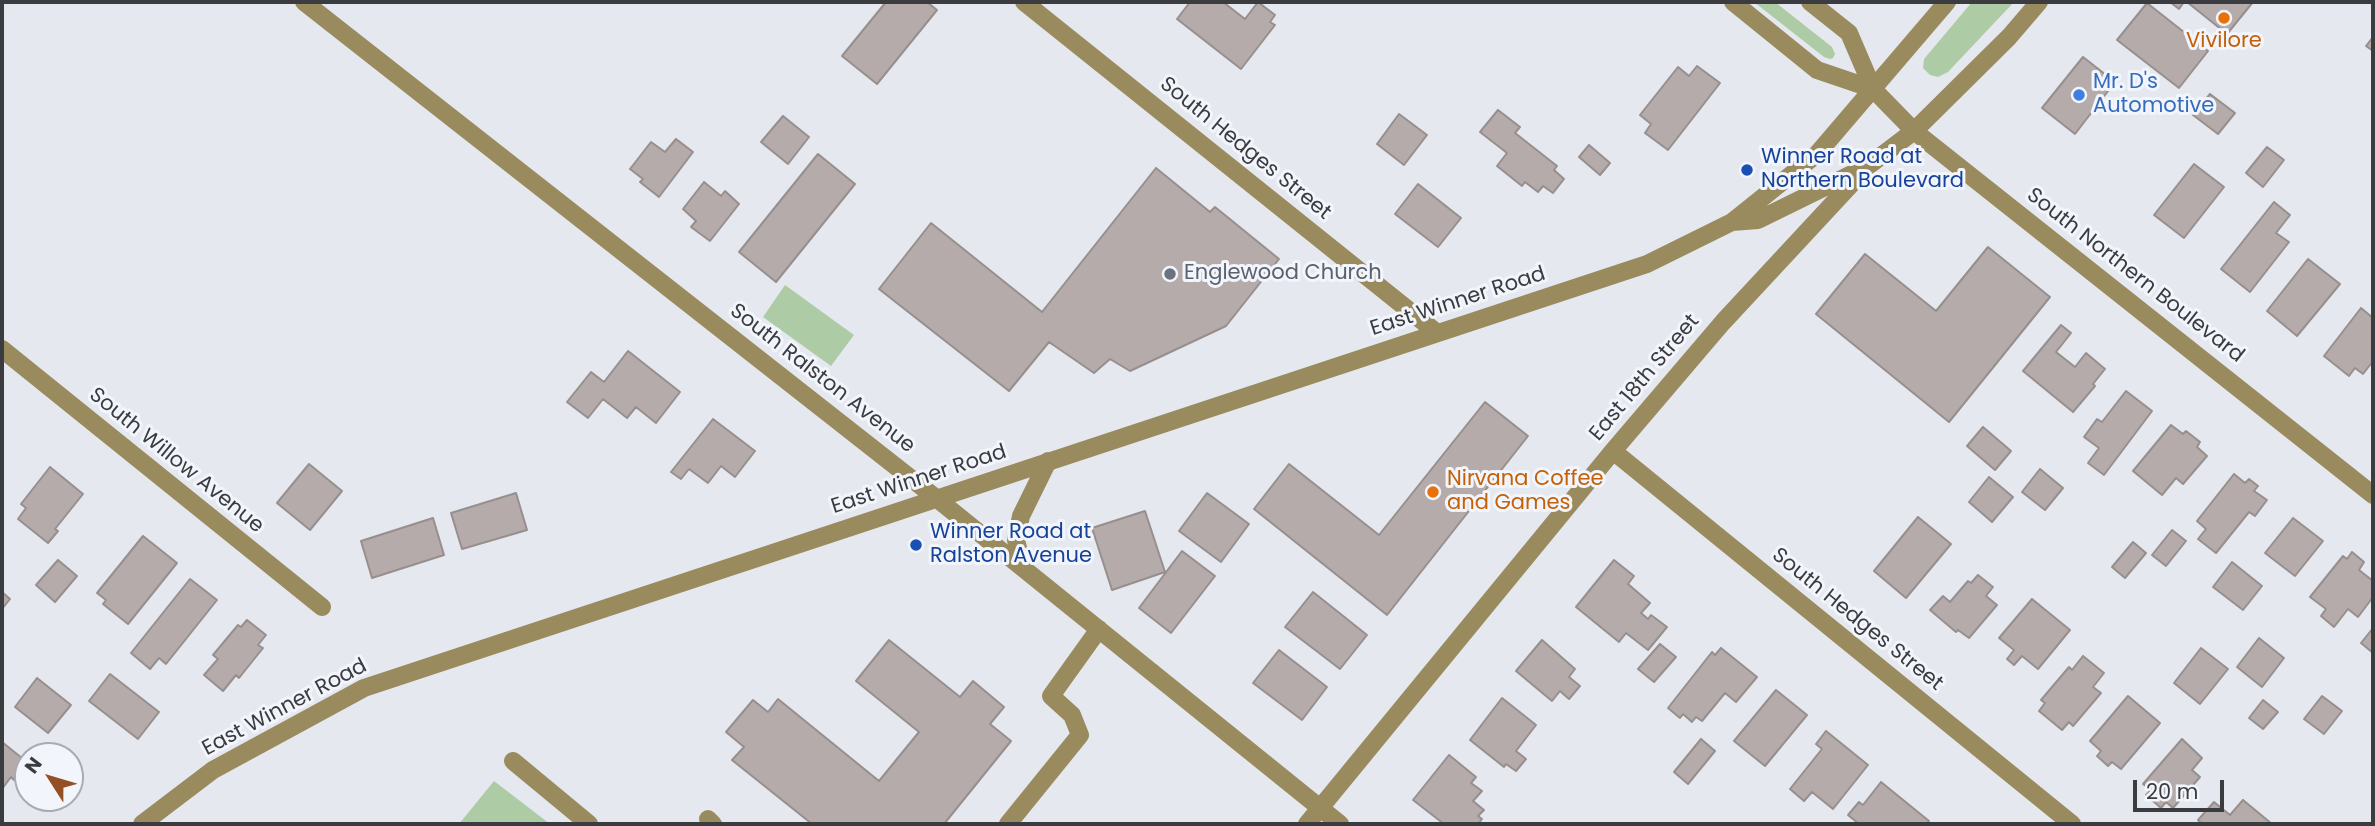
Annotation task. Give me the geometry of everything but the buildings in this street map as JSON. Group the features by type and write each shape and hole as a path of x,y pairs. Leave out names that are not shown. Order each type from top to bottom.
{"street":[{"name":"South Ralston Avenue","path":"304,2 936,498 1340,824"},
{"name":"South Hedges Street","path":"1024,2 1437,332"},
{"name":"South Northern Boulevard","path":"1733,2 1817,70 1873,89"},
{"name":"South Northern Boulevard","path":"1810,2 1849,33 1873,89 1914,131 2373,495"},
{"name":"East Winner Road","path":"142,824 213,770 364,688 1647,264 1732,222 1817,154 1947,2"},
{"name":"East Winner Road","path":"1732,222 1758,220 1868,166 1914,131 2009,37 2039,2"},
{"name":"East 18th Street","path":"1307,824 1613,451 1723,322 1868,166"},
{"name":"South Willow Avenue","path":"2,349 322,607"},
{"name":"South Hedges Street","path":"1613,451 2072,824"},
{"path":"1023,569 1016,540 1021,516 1048,461"},
{"path":"1008,824 1080,735 1072,715 1051,696 1099,629"},
{"path":"513,761 589,824"}],"green space":[{"path":"1754,2 1775,2 1832,47 1835,54 1833,58 1824,57"},
{"path":"1972,2 2014,2 1948,72 1938,77 1930,75 1923,68 1924,59"},
{"path":"785,285 854,335 831,366 763,317"},
{"path":"494,781 550,824 459,824"}],"place":[{"name":"Vivilore","path":"2224,18"},
{"name":"Mr. D's Automotive","path":"2079,95"},
{"name":"Winner Road at Northern Boulevard","path":"1747,170"},
{"name":"Englewood Church","path":"1170,274"},
{"name":"Nirvana Coffee and Games","path":"1433,492"},
{"name":"Winner Road at Ralston Avenue","path":"916,545"}]}
